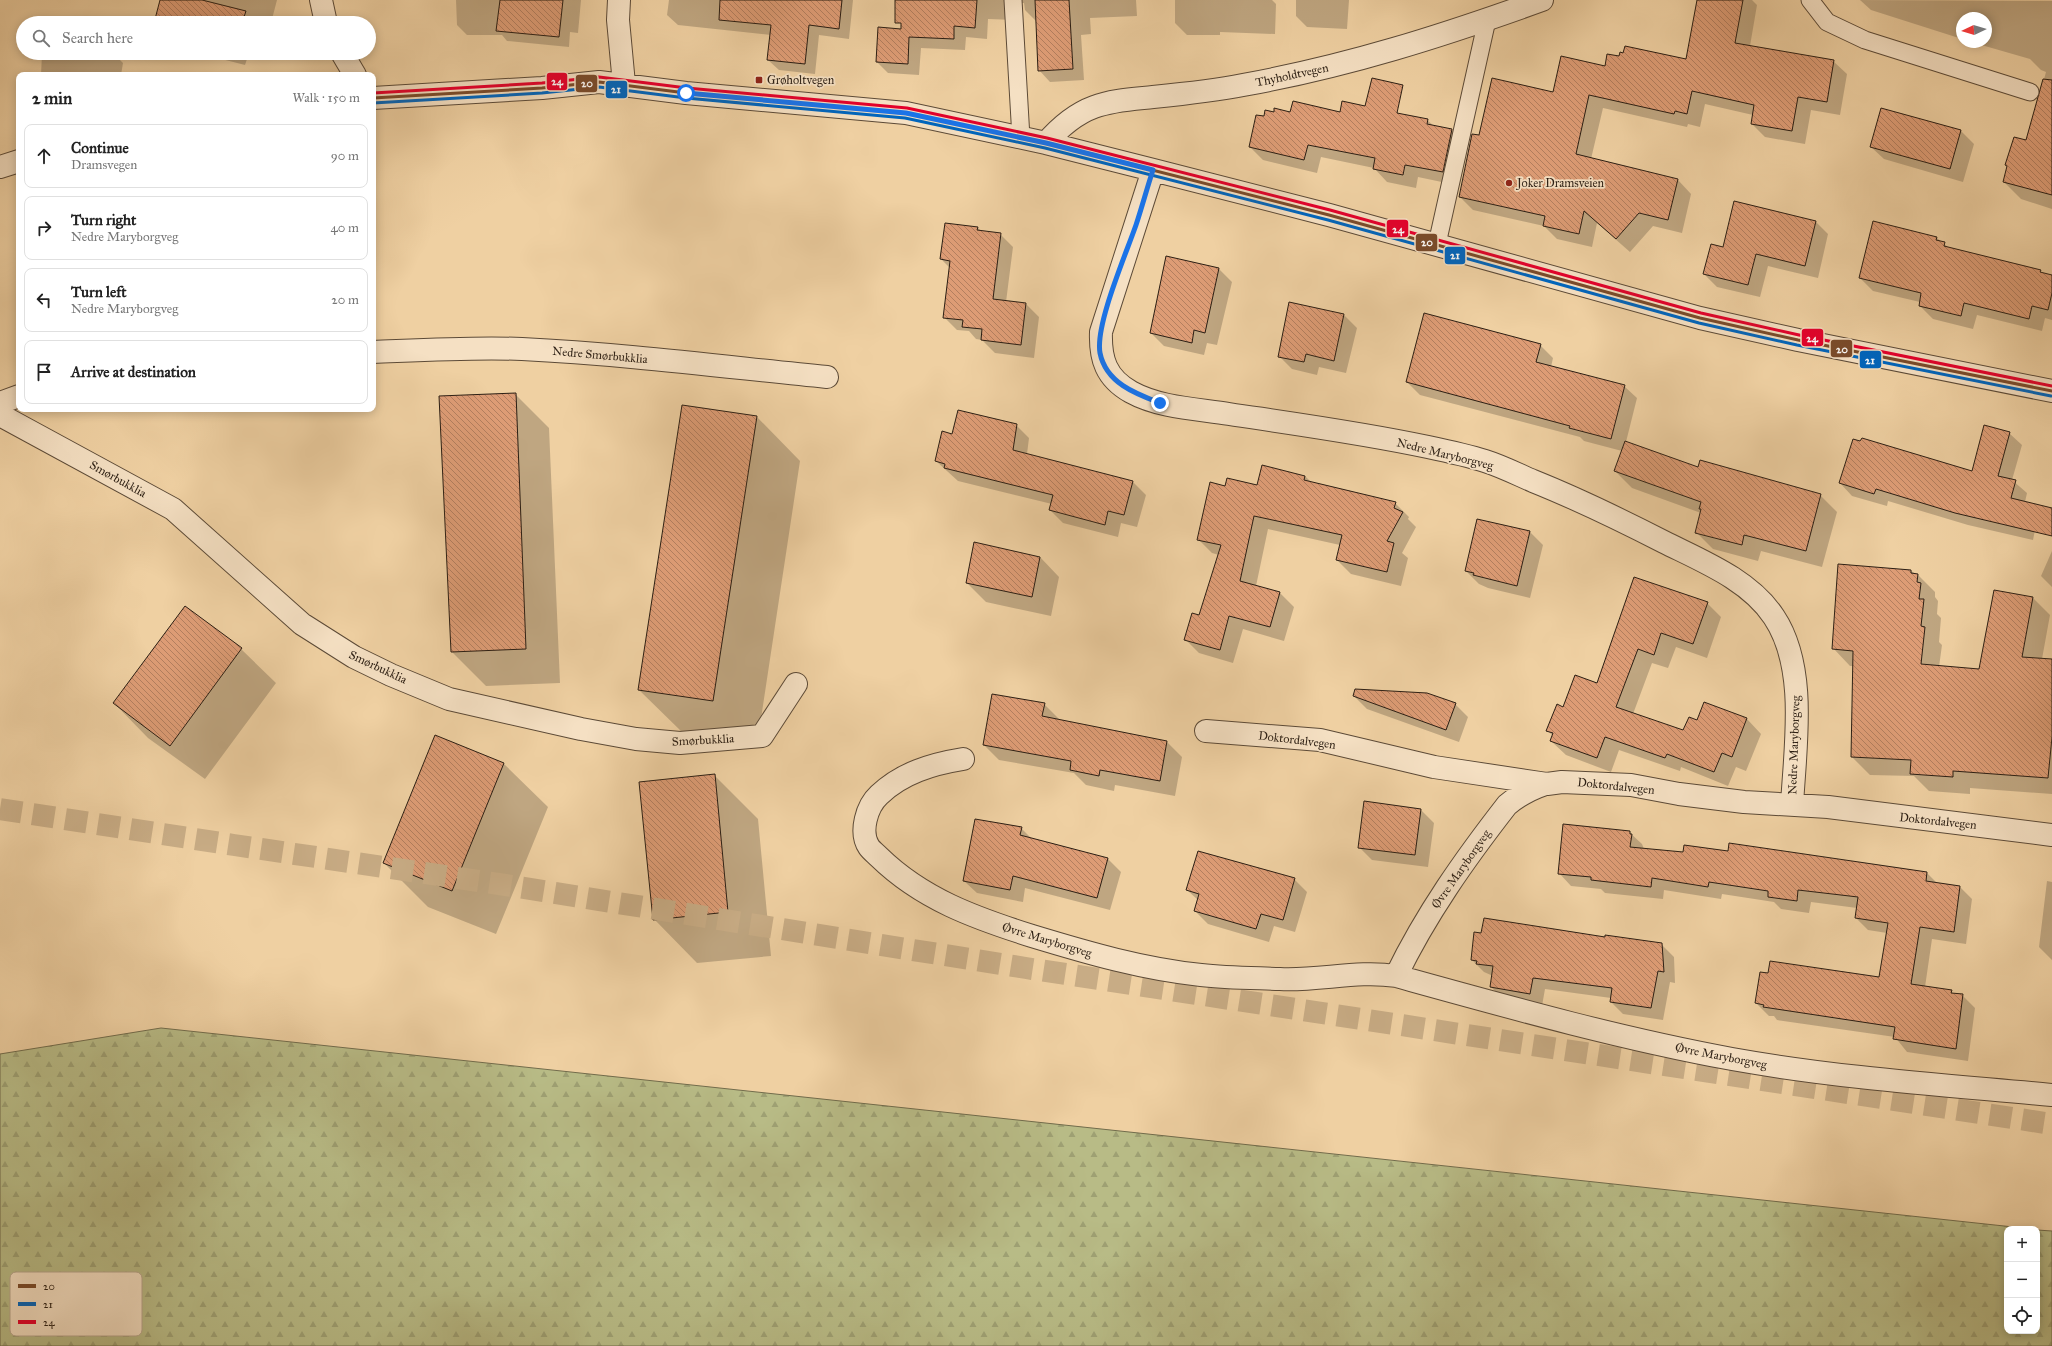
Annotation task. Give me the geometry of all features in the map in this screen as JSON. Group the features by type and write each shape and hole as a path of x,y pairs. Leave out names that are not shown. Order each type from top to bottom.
{"street":[{"path":"321,0 324,16"},
{"path":"619,0 624,84"},
{"name":"Thyholdtvegen","path":"1046,143 1061,127 1079,114 1094,106 1115,101 1242,85 1312,71 1382,54 1487,20 1542,0"},
{"path":"346,60 353,72"},
{"path":"376,98 542,88 600,82 686,93 906,113 1046,143 1153,170 1437,244 1700,318 1798,340 2052,391"},
{"path":"0,167 16,162"},
{"name":"Nedre Maryborgveg","path":"1153,170 1101,332 1100,354 1107,370 1120,386 1133,394 1160,403 1332,430 1428,447 1486,461 1628,523 1706,562 1751,590 1774,617 1788,647 1797,707 1792,805"},
{"name":"Nedre Smørbukklia","path":"376,352 520,349 827,377"},
{"path":"0,403 16,397"},
{"name":"Smørbukklia","path":"0,415 173,509 302,624 354,658 449,699 581,729 636,739 680,744 762,736 796,684"},
{"name":"Doktordalvegen","path":"1206,731 1320,740 1434,766 1547,784 1562,782 1632,785 1679,794 1744,802 1828,807 2052,835"},
{"name":"Øvre Maryborgveg","path":"963,759 938,763 898,780 873,800 867,813 865,828 868,846 896,874 927,895 987,922 1099,956 1155,968 1202,975 1283,979 1354,976 1368,973 1396,976 1594,1030 1732,1059 1868,1078 2052,1095"},
{"name":"Øvre Maryborgveg","path":"1396,976 1419,932 1451,881 1507,805 1517,796 1530,789 1547,784"}],"lane":[{"path":"1013,0 1021,138"},
{"path":"1810,0 1827,22 1865,40 2030,92"},
{"path":"1437,244 1487,20"}],"green space":[{"path":"161,1028 2004,1226 2004,1334 2040,1334 2040,1230 2052,1231 2052,1346 0,1346 0,1054"}],"building":[{"path":"160,0 202,0 246,11 244,16 156,16"},
{"path":"500,0 563,0 559,37 496,31"},
{"path":"720,0 842,0 839,29 809,25 805,64 767,60 771,25 719,20"},
{"path":"895,0 977,0 975,28 954,26 954,39 909,37 908,64 876,62 878,27 901,29 901,23 895,23"},
{"path":"1035,0 1069,0 1073,69 1038,71"},
{"path":"1697,0 1743,0 1735,43 1834,60 1827,102 1798,97 1792,131 1751,124 1754,105 1692,91 1687,114 1675,111 1674,114 1589,95 1576,154 1678,179 1668,220 1639,213 1616,239 1584,211 1579,234 1543,226 1545,216 1459,197 1472,134 1479,135 1492,78 1553,92 1561,56 1605,66 1607,54 1619,56 1620,52 1623,53 1625,46 1686,59"},
{"path":"1372,78 1403,85 1397,113 1428,119 1427,124 1452,129 1443,172 1405,165 1403,175 1373,169 1375,158 1308,145 1304,160 1249,147 1256,115 1264,116 1265,110 1274,112 1274,108 1290,112 1293,101 1340,112 1342,101 1365,106"},
{"path":"2043,79 2052,80 2052,195 2003,182 2007,166 2005,165 2014,137 2026,140"},
{"path":"1881,108 1961,130 1950,169 1870,147"},
{"path":"1734,201 1816,221 1805,266 1756,254 1748,285 1703,274 1711,244 1723,247"},
{"path":"1873,221 1937,237 1936,240 1945,242 1944,246 2041,270 2040,272 2052,275 2052,293 2048,310 2032,306 2029,319 1964,303 1961,316 1919,306 1921,293 1859,278"},
{"path":"945,223 978,227 977,230 1001,233 993,299 1026,303 1021,345 981,340 982,329 962,327 963,320 943,318 950,261 940,259"},
{"path":"1166,256 1219,268 1205,333 1194,330 1192,343 1150,333"},
{"path":"1289,302 1344,314 1334,361 1306,354 1304,362 1278,357"},
{"path":"1424,313 1541,344 1536,362 1625,385 1611,439 1569,428 1570,426 1406,382"},
{"path":"516,393 526,649 451,652 439,396"},
{"path":"682,405 757,416 713,701 638,690"},
{"path":"958,410 1017,424 1013,450 1133,481 1124,515 1108,511 1105,525 1049,510 1053,495 944,468 945,464 935,461 942,431 952,434"},
{"path":"1984,425 2010,432 1998,476 2016,480 2011,498 2052,508 2052,536 1955,513 1876,489 1874,494 1839,483 1853,439 1860,441 1862,438 1972,471"},
{"path":"1625,441 1698,467 1700,460 1821,494 1806,551 1744,535 1742,545 1695,533 1701,509 1699,509 1701,502 1614,471"},
{"path":"1262,465 1305,476 1304,480 1396,502 1394,508 1403,512 1387,541 1394,543 1387,572 1336,560 1342,535 1254,516 1240,581 1280,592 1270,627 1229,616 1220,650 1184,640 1192,613 1199,615 1221,545 1197,540 1210,482 1225,486 1227,478 1257,485"},
{"path":"1477,519 1530,531 1517,586 1473,575 1474,573 1465,571"},
{"path":"974,542 1040,557 1032,597 966,583"},
{"path":"1838,564 1911,570 1911,573 1918,574 1917,582 1921,583 1919,599 1924,599 1921,626 1925,627 1921,664 1979,669 1994,590 2033,597 2022,657 2052,659 2052,737 2048,778 1953,771 1953,777 1910,774 1911,760 1851,757 1853,651 1832,649"},
{"path":"1634,577 1708,602 1693,644 1661,633 1654,655 1638,649 1616,707 1683,730 1689,717 1697,720 1704,702 1747,718 1732,757 1722,753 1714,772 1667,754 1665,758 1605,737 1597,758 1550,741 1553,733 1546,731 1557,704 1563,707 1575,675 1597,683"},
{"path":"185,606 242,648 170,746 113,703"},
{"path":"1355,689 1427,693 1456,703 1446,730 1353,696"},
{"path":"992,694 1045,703 1042,716 1167,741 1160,781 1100,770 1099,776 1070,770 1071,761 983,745"},
{"path":"435,735 504,763 452,891 383,863"},
{"path":"715,774 728,912 653,920 639,782"},
{"path":"1364,801 1421,809 1415,855 1358,848"},
{"path":"975,819 1022,827 1020,835 1108,858 1097,898 1013,876 1010,890 963,881"},
{"path":"1563,824 1630,831 1630,834 1632,834 1630,847 1683,852 1684,845 1728,851 1729,843 1927,872 1926,881 1960,886 1954,932 1920,927 1911,984 1952,990 1951,993 1963,994 1956,1049 1893,1039 1895,1027 1763,1007 1764,1005 1755,1003 1760,972 1768,973 1770,961 1879,977 1888,923 1855,918 1858,897 1798,890 1797,901 1768,897 1768,891 1709,882 1708,887 1652,878 1651,887 1591,880 1591,877 1558,874"},
{"path":"1198,851 1295,878 1283,920 1261,914 1256,929 1194,911 1199,894 1186,890"},
{"path":"1484,918 1605,937 1605,935 1662,943 1664,972 1658,971 1651,1008 1610,1002 1612,988 1533,978 1530,994 1490,987 1493,966 1476,964 1477,961 1471,960 1474,932 1481,933"}],"tunnel":[{"path":"0,809 499,884 1026,968 2052,1124"}],"transit line":[{"name":"24","path":"376,93 542,83 599,77 687,88 907,108 1047,138 1330,210 1701,313 1799,335 2052,386"},
{"name":"20","path":"376,98 542,88 599,82 686,93 906,113 1046,143 1329,215 1700,318 1798,340 2052,391"},
{"name":"21","path":"376,103 542,93 599,87 686,98 905,118 1045,148 1328,220 1699,323 1797,345 2051,396"}],"place":[{"name":"Grøholtvegen","path":"759,80"},
{"name":"Joker Dramsveien","path":"1509,183"}],"route":[{"path":"686,93 906,113 1046,143 1153,170 1140,214 1108,305 1101,332 1100,354 1107,370 1120,386 1133,394 1160,403"}]}
